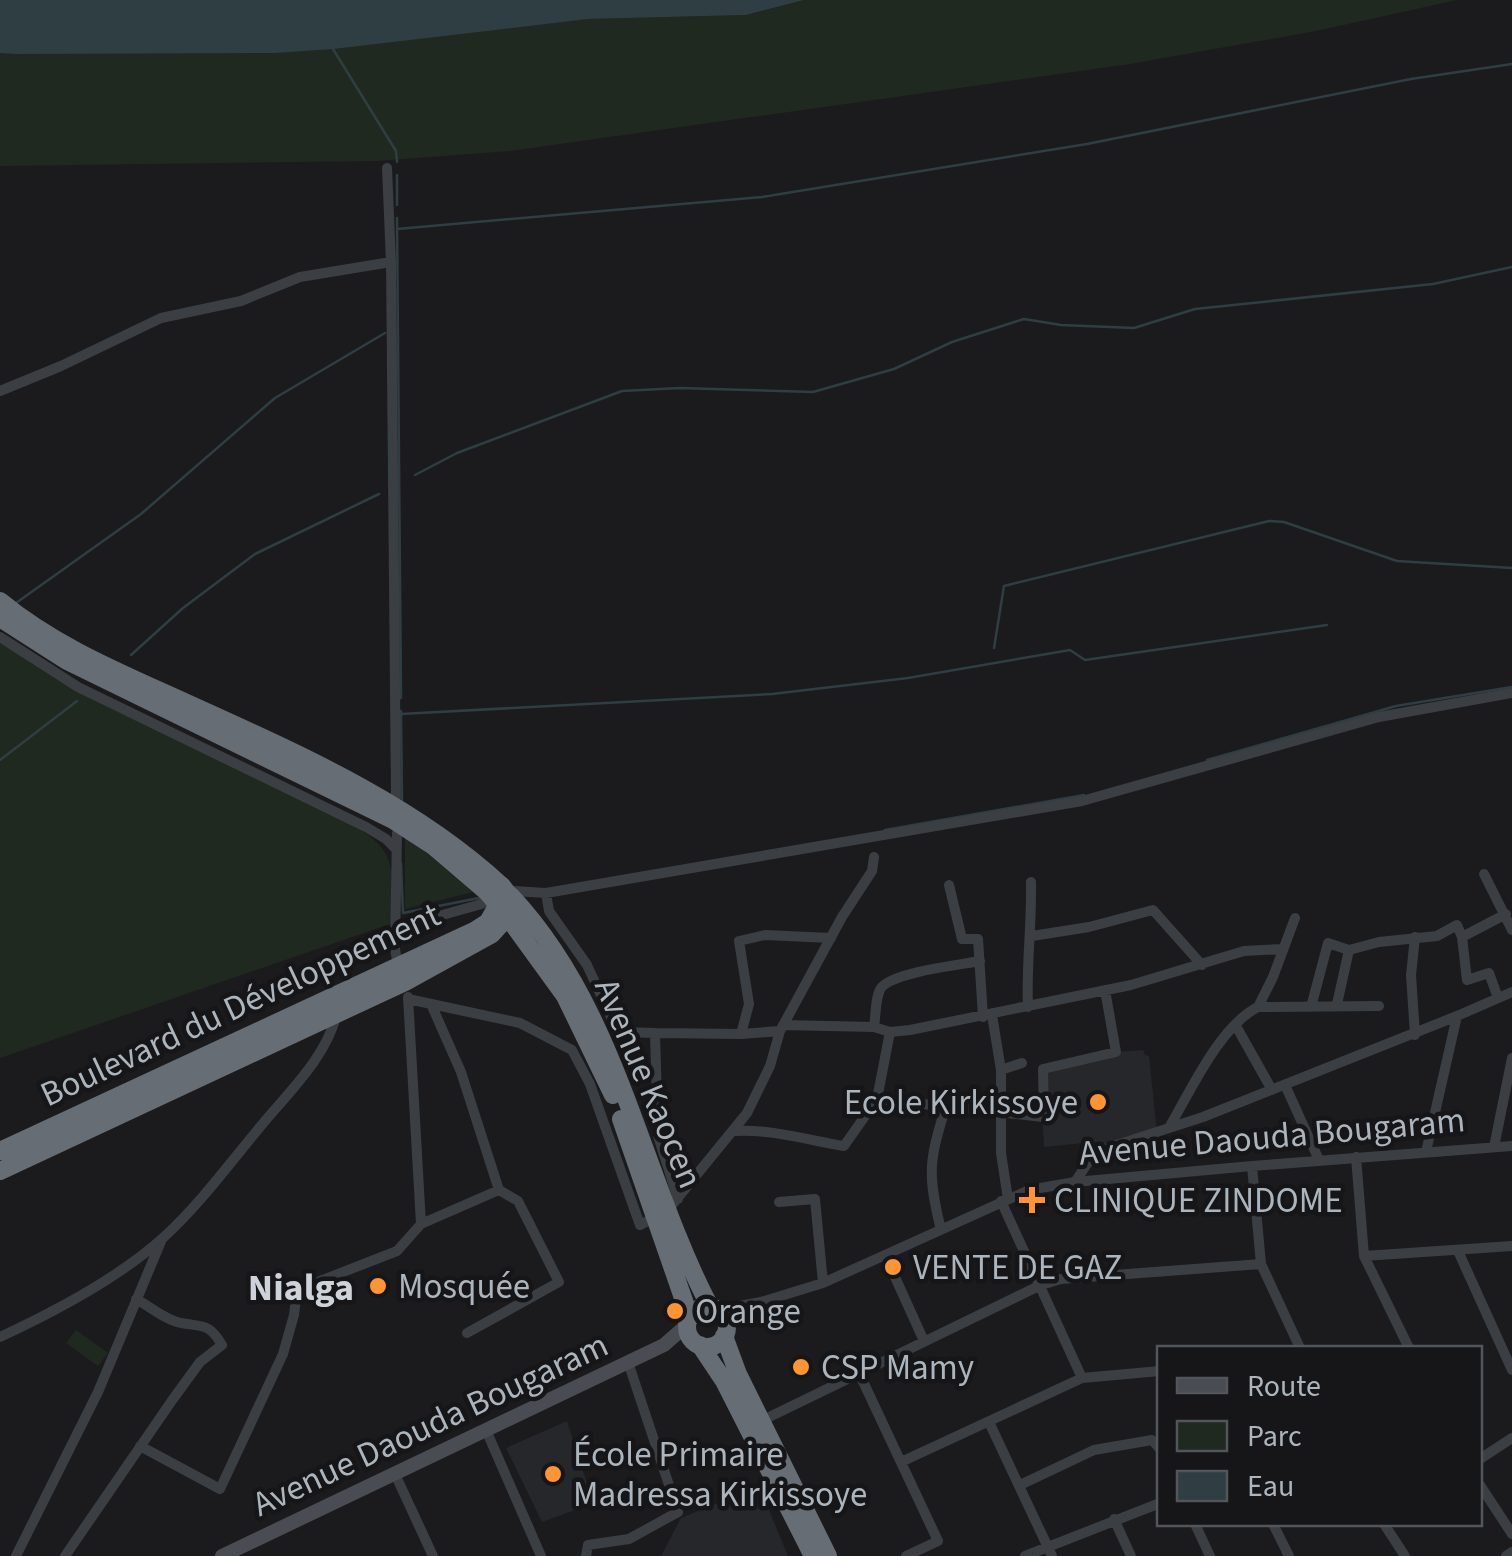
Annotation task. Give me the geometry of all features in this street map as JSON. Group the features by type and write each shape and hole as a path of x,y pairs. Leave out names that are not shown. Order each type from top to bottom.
{"highway":[{"path":"3,618 35,644 120,680 393,820 434,846 502,899"},
{"name":"Boulevard du Développement","path":"283,1030 336,1013 404,982 492,934 502,899"},
{"name":"Boulevard du Développement","path":"0,1152 404,982 485,924 502,899"},
{"name":"Avenue Kaocen","path":"502,899 566,996 590,1042 720,1319 738,1374 828,1556"},
{"name":"Avenue Kaocen","path":"502,899 552,947 610,1055 667,1209 693,1332 724,1381 813,1556"},
{"path":"492,934 509,934 527,942"},
{"name":"Boulevard du Développement","path":"0,1171 238,1050"},
{"path":"698,1309 720,1319 714,1345 693,1332 698,1309"}],"street":[{"path":"387,168 392,262 396,797"},
{"path":"0,391 161,318 241,301 300,277 392,262"},
{"path":"3,618 78,687 366,827 396,849"},
{"path":"396,928 478,905 514,890 546,893 1082,801 1379,717 1512,693"},
{"path":"397,833 396,928 404,982 421,1224"},
{"path":"404,982 430,1003 520,1023 572,1050 590,1084 640,1226 667,1209 735,1130 770,1066 782,1028 872,870 874,857"},
{"path":"1484,874 1512,930"},
{"path":"1028,1007 1031,882"},
{"path":"949,885 962,938 978,939 988,1016 1001,1070 1004,1200 1082,1378"},
{"path":"546,893 548,912 587,965 618,1032 741,1034 782,1028 874,1027 890,1032 988,1016 1105,990 1244,951 1282,949"},
{"path":"1499,901 1512,896"},
{"path":"1032,936 1153,910 1202,964"},
{"path":"1462,936 1506,914"},
{"path":"1170,1127 1216,1049 1258,1007 1295,918"},
{"path":"1311,1007 1326,945 1349,950 1436,936 1457,925 1468,980 1489,973 1498,998"},
{"path":"741,1034 749,1004 739,941 765,936 831,938"},
{"path":"1414,1035 1411,975 1415,938"},
{"path":"1336,1004 1349,950"},
{"path":"874,1027 880,991 885,984 915,973 980,961"},
{"path":"877,1100 1045,1116 1043,1069 1116,1052 1105,990"},
{"path":"1076,1182 1094,1152 1272,1090 1512,992"},
{"path":"430,1003 461,1072 499,1190 518,1201 559,1282 467,1334"},
{"path":"1258,1007 1380,1006"},
{"path":"0,1338 84,1292 162,1239 218,1180 313,1062 328,1038 336,1013"},
{"path":"1426,1152 1457,1016"},
{"path":"1236,1026 1272,1090"},
{"path":"735,1130 763,1130 844,1146 877,1100 890,1032"},
{"path":"654,1033 658,1136 667,1209"},
{"path":"1494,1148 1512,1058"},
{"path":"1001,1070 1022,1063"},
{"path":"1285,1085 1319,1160"},
{"path":"941,1230 930,1182 932,1154 946,1106"},
{"name":"Avenue Daouda Bougaram","path":"720,1319 823,1283 1029,1190 1076,1182 1512,1146"},
{"path":"1356,1157 1364,1256 1408,1346"},
{"path":"1252,1166 1261,1264 1299,1346"},
{"path":"140,1446 220,1488 283,1354 297,1290 397,1251 421,1224 499,1190"},
{"path":"779,1202 815,1199 823,1283"},
{"path":"16,1556 98,1392 162,1239"},
{"path":"1364,1256 1512,1246"},
{"path":"1458,1251 1512,1370"},
{"path":"884,1255 924,1342"},
{"path":"761,1421 1041,1285 1061,1279 1261,1264"},
{"path":"66,1556 200,1362 222,1344 209,1328 193,1322 179,1323 136,1299"},
{"name":"Avenue Daouda Bougaram","path":"222,1556 251,1550 395,1474 693,1332"},
{"path":"586,1556 588,1545 629,1538 678,1512 628,1362"},
{"path":"901,1462 1082,1378 1157,1371"},
{"path":"860,1373 945,1556"},
{"path":"989,1422 1049,1551"},
{"path":"486,1430 541,1556"},
{"path":"1482,1458 1512,1438"},
{"path":"1020,1485 1094,1450 1152,1440 1157,1445"},
{"path":"395,1474 433,1556"},
{"path":"1482,1489 1512,1534"},
{"path":"1025,1556 1049,1551 1157,1504"},
{"path":"1114,1520 1131,1556"},
{"path":"1196,1526 1210,1556"},
{"path":"1275,1526 1289,1556"},
{"path":"1385,1526 1405,1556"},
{"path":"906,1556 938,1541"}],"shaded area":[{"name":"Ecole Kirkissoye","path":"1143,1050 1149,1056 1157,1134 1087,1154 1083,1143 1044,1147 1039,1065 1089,1054"},
{"path":"567,1421 590,1493 580,1496 583,1507 542,1522 506,1448"},
{"path":"759,1486 788,1556 661,1556 681,1518"}],"green space":[{"path":"804,0 1457,0 1316,31 1130,64 510,151 376,161 0,166 0,53 275,53 588,19 746,15"},
{"path":"0,643 104,705 362,831 389,861 393,923 0,1058"},
{"path":"405,835 473,892 405,909"},
{"path":"76,1330 108,1353 98,1366 66,1343"}],"water":[{"path":"0,0 804,0 746,15 588,19 275,53 17,54 0,53"}],"waterway":[{"path":"333,49 396,151 397,162"},
{"path":"397,229 762,197 1087,144 1411,79 1512,64"},
{"path":"397,175 397,205"},
{"path":"397,218 401,698"},
{"path":"415,475 457,453 622,391 680,388 813,392 894,369 952,342 1024,319 1134,328 1195,309 1433,284 1512,267"},
{"path":"16,603 141,514 275,398 385,333"},
{"path":"131,655 183,608 255,554 379,494"},
{"path":"994,648 1004,586 1269,521 1284,522 1397,561 1512,568"},
{"path":"401,714 772,694 908,678 1070,650 1085,660 1327,625"},
{"path":"1207,760 1396,706 1512,687"},
{"path":"0,760 77,701"},
{"path":"401,711 402,800"},
{"path":"885,830 1084,795"},
{"path":"401,863 403,913 484,897"}],"place":[{"name":"Ecole Kirkissoye","path":"1098,1102"},
{"name":"CLINIQUE ZINDOME","path":"1032,1200"},
{"name":"VENTE DE GAZ","path":"893,1267"},
{"name":"Mosquée","path":"378,1286"},
{"name":"Orange","path":"675,1311"},
{"name":"CSP Mamy","path":"801,1367"},
{"name":"École Primaire Madressa Kirkissoye","path":"553,1474"}],"district":[{"name":"Nialga","path":"301,1287"}]}
